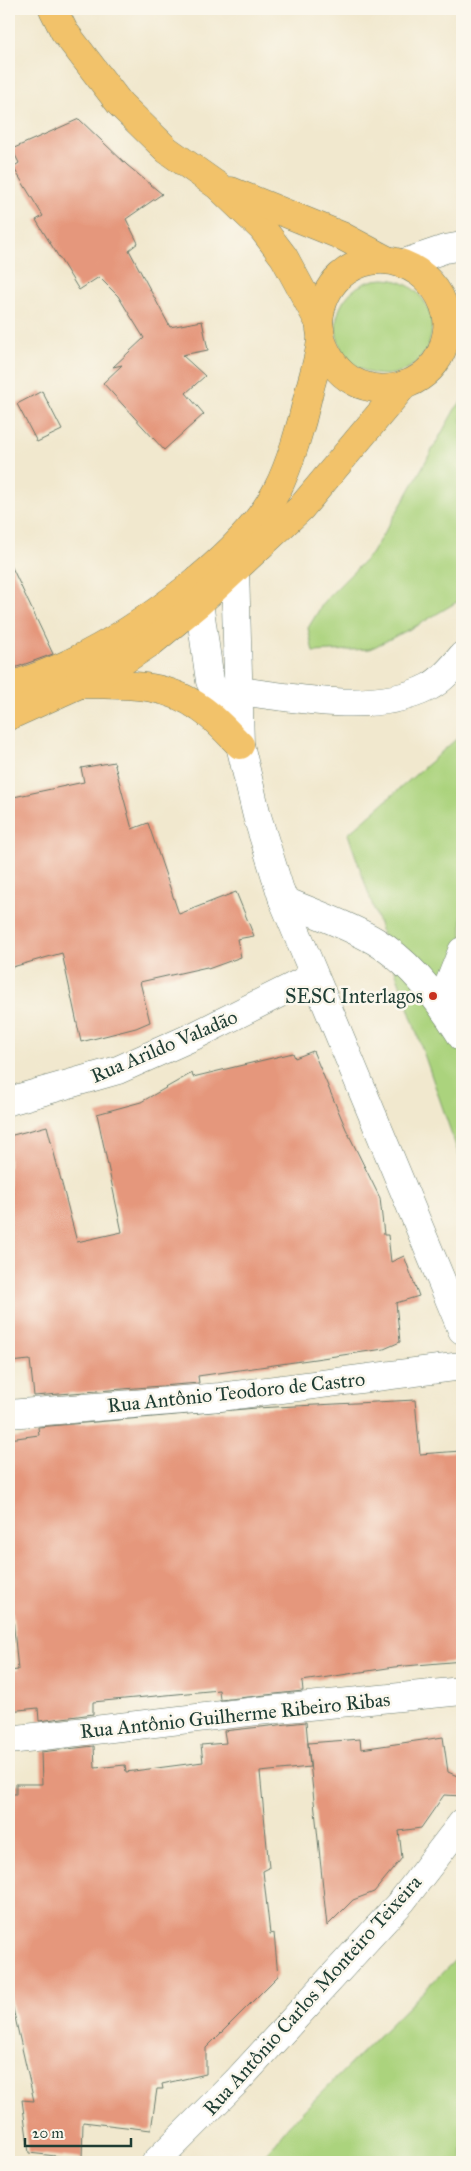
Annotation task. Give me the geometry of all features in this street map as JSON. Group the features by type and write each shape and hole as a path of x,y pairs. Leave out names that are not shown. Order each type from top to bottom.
{"main road":[{"path":"52,9 64,31 120,104 168,150 218,186 262,228 284,257 320,330 327,356 338,370 352,381 369,387 387,388 404,385 420,377 434,365 442,350 447,333 447,315 442,299 433,284 420,272 342,236 218,186"},
{"path":"9,716 80,684 117,664 153,641 197,592 234,546 259,520 278,489 307,399 320,330 322,305 329,290 340,276 354,267 370,261 396,262"},
{"path":"9,687 71,663 235,569 301,508 404,385"},
{"path":"80,684 144,686 171,692 200,707 240,745"}],"street":[{"path":"396,262 462,246"},
{"path":"442,350 462,330"},
{"path":"235,569 240,745"},
{"path":"197,592 210,681 240,745 257,816 283,900 462,1330"},
{"path":"239,691 323,700 373,702 407,696 430,686 449,671 462,656"},
{"path":"283,900 375,941 405,964 442,1004 462,1037"},
{"path":"442,1004 462,951"},
{"name":"Rua Arildo Valadão","path":"9,1101 118,1070 194,1036 314,976"},
{"name":"Rua Antônio Teodoro de Castro","path":"9,1414 220,1397 462,1366"},
{"name":"Rua Antônio Guilherme Ribeiro Ribas","path":"9,1740 257,1711 462,1691"},
{"name":"Rua Antônio Carlos Monteiro Teixeira","path":"156,2162 237,2081 402,1901 462,1824"}],"green space":[{"path":"384,279 402,282 418,293 429,309 432,327 429,345 418,361 402,372 384,375 366,372 350,361 339,345 336,327 339,309 350,293 366,282"},
{"path":"462,401 462,599 418,625 370,649 313,652 308,628 325,600 371,554 455,409"},
{"name":"SESC Interlagos","path":"462,734 462,1164 348,834"},
{"path":"462,1953 462,2162 259,2162 289,2125"}],"building":[{"path":"79,119 127,165 162,194 126,219 138,243 129,250 170,327 202,321 208,350 182,355 205,376 186,393 204,414 164,450 103,383 122,365 113,367 144,338 118,296 99,277 79,290 36,220 43,216 13,167 19,163 12,149"},
{"path":"42,391 62,430 37,442 17,404"},
{"path":"9,561 53,654 9,670"},
{"path":"114,762 132,829 148,823 179,914 236,892 254,936 237,939 241,957 208,969 207,967 140,982 150,1022 136,1028 81,1042 62,953 9,968 9,798 84,782 81,768"},
{"path":"313,1051 346,1129 380,1198 384,1235 388,1235 391,1262 404,1256 419,1296 396,1303 400,1342 384,1349 198,1376 199,1383 34,1396 30,1360 9,1362 9,1136 47,1126 77,1242 122,1232 97,1114 141,1102 192,1073 193,1077 293,1053 295,1058"},
{"path":"415,1400 420,1454 461,1451 462,1661 394,1667 302,1681 303,1691 220,1700 219,1690 93,1702 93,1714 39,1721 38,1708 9,1711 9,1671 18,1670 9,1577 9,1439 39,1435 38,1427 256,1408"},
{"path":"306,1722 310,1767 260,1772 269,1868 263,1871 270,1934 274,1933 278,1976 206,2048 206,2074 162,2084 163,2089 157,2089 151,2130 83,2122 82,2159 29,2153 22,2100 34,2101 9,1991 9,1794 16,1794 16,1784 42,1784 41,1752 94,1746 95,1768 125,1765 126,1772 203,1762 201,1745 226,1743 224,1731"},
{"path":"443,1737 448,1772 462,1778 462,1796 444,1795 421,1828 399,1831 402,1858 374,1892 353,1900 327,1926 308,1743 360,1739 361,1749"}],"place":[{"name":"SESC Interlagos","path":"433,996"}]}
